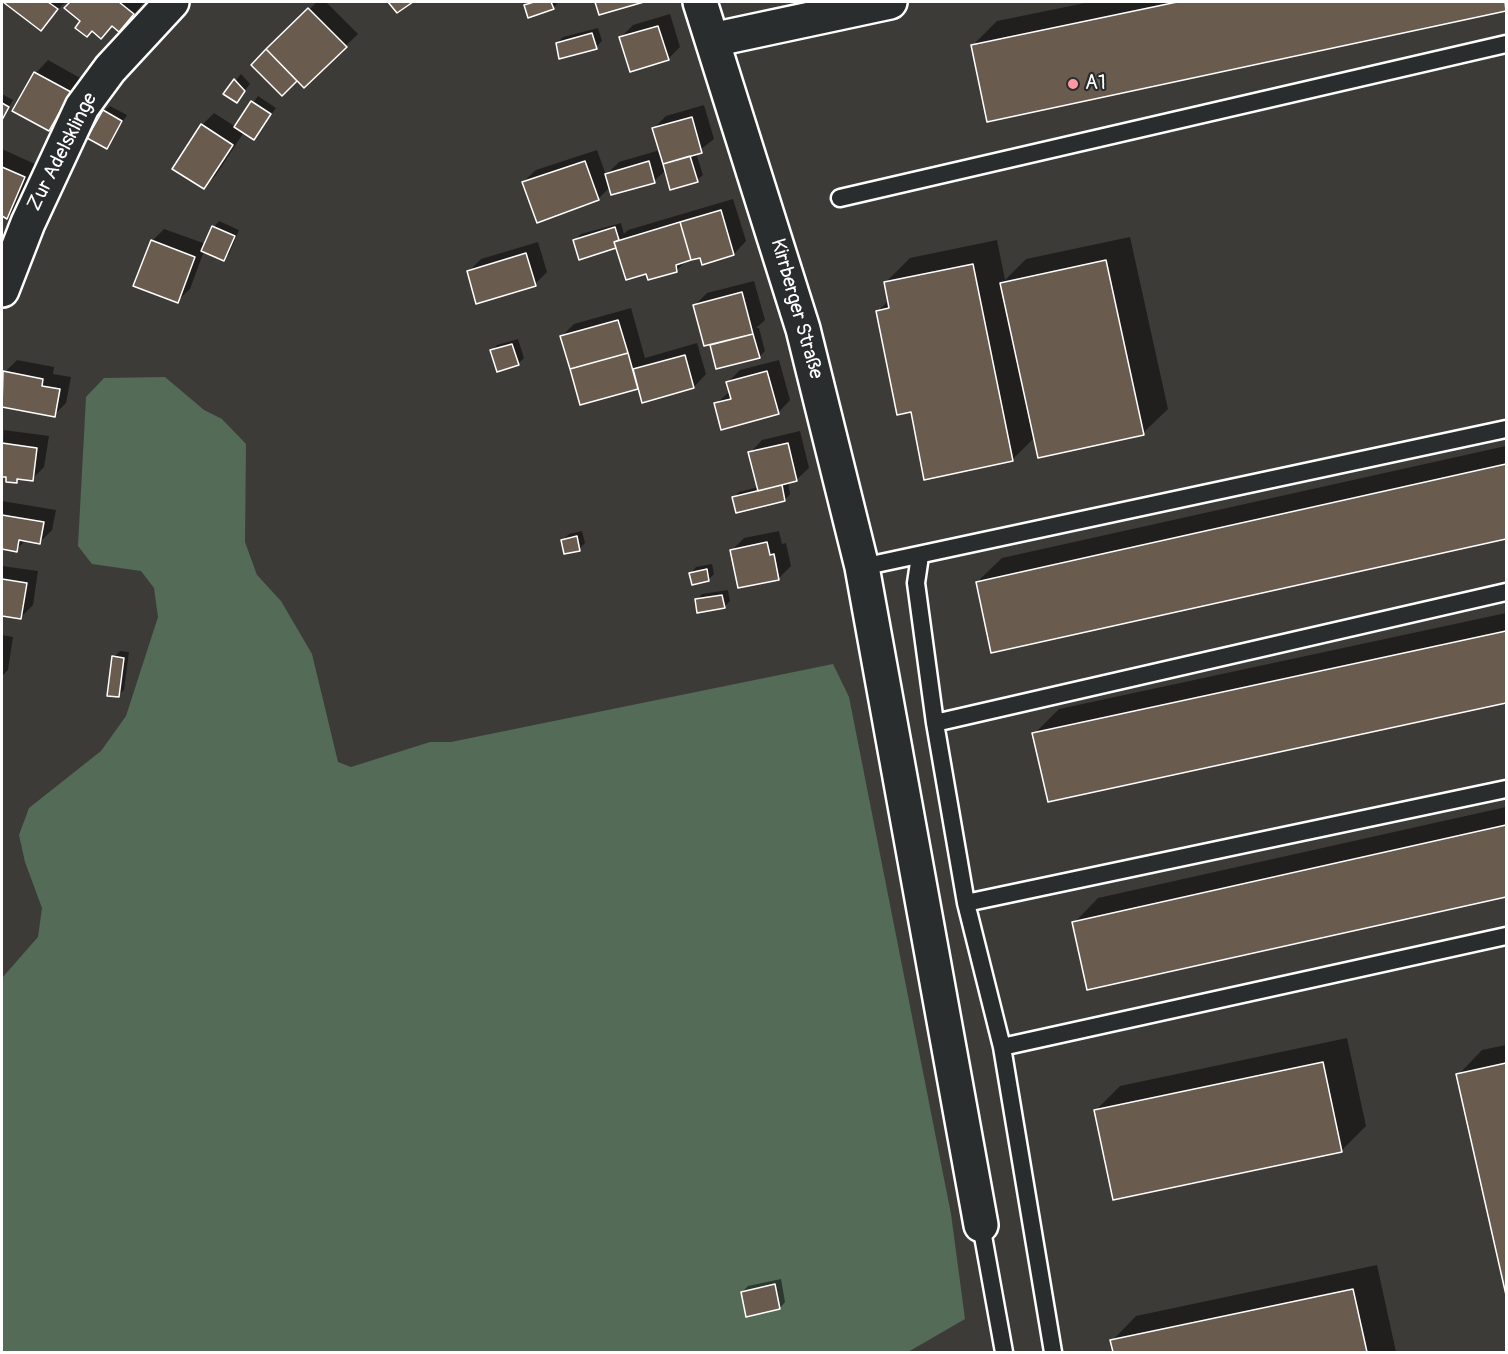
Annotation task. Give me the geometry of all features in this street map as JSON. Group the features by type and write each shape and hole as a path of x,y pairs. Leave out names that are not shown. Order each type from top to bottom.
{"street":[{"name":"Zur Adelsklinge","path":"2,290 28,223 82,107 110,69 172,2"},
{"name":"Kirrberger Straße","path":"700,2 765,202 803,329 862,567 981,1225"},
{"path":"712,40 890,2"}],"lane":[{"path":"840,198 1506,44"},
{"path":"862,567 1506,429"},
{"path":"920,556 916,584 935,723 966,903 1002,1047 1053,1353"},
{"path":"935,723 1506,592"},
{"path":"966,903 1506,789"},
{"path":"1002,1047 1506,936"},
{"path":"981,1225 1004,1353"}],"green space":[{"path":"165,377 204,410 222,419 246,444 245,542 257,575 281,601 312,654 338,762 351,767 430,742 451,742 833,664 849,697 951,1214 965,1319 908,1352 2,1352 2,978 38,937 42,908 25,862 19,835 29,808 101,751 126,716 158,617 154,588 141,571 92,564 78,546 86,397 104,378"}],"building":[{"path":"3,2 48,2 58,9 41,31"},
{"path":"70,2 119,2 134,14 119,32 112,26 101,39 92,31 87,37 75,28 80,21 64,8"},
{"path":"388,2 413,2 397,13"},
{"path":"534,2 551,2 554,9 528,18 524,5"},
{"path":"595,2 644,2 599,15"},
{"name":"A1","path":"1177,2 1505,2 1506,11 987,122 971,45"},
{"path":"308,8 347,47 304,88 266,49"},
{"path":"658,26 669,60 630,72 619,37"},
{"path":"592,33 597,49 559,59 556,43"},
{"path":"266,49 297,81 282,96 251,65"},
{"path":"34,72 71,92 49,131 12,111"},
{"path":"234,79 245,91 237,103 223,94"},
{"path":"251,101 271,114 254,140 234,127"},
{"path":"2,103 9,107 2,120"},
{"path":"103,110 122,121 107,149 87,138"},
{"path":"692,117 702,153 663,164 652,128"},
{"path":"201,124 233,145 204,189 172,169"},
{"path":"690,156 698,182 670,190 663,164"},
{"path":"585,161 599,200 537,223 522,182"},
{"path":"649,161 655,183 611,195 605,174"},
{"path":"2,167 25,177 7,219 2,216"},
{"path":"721,210 734,255 702,265 700,258 691,260 680,222"},
{"path":"680,222 691,260 676,265 677,272 648,280 646,274 626,280 614,242"},
{"path":"212,226 235,236 224,261 201,251"},
{"path":"615,227 619,240 614,242 616,248 579,260 573,240"},
{"path":"151,240 195,257 178,303 133,286"},
{"path":"526,253 536,286 476,304 467,271"},
{"path":"1106,260 1144,435 1038,458 1000,283"},
{"path":"973,264 1013,461 924,480 911,412 897,415 876,311 889,308 884,282"},
{"path":"742,292 753,334 704,346 693,305"},
{"path":"618,320 628,353 570,369 560,336"},
{"path":"753,334 760,358 716,369 710,345"},
{"path":"512,344 519,365 497,372 490,350"},
{"path":"628,353 638,389 580,405 570,369"},
{"path":"685,355 694,388 642,403 633,369"},
{"path":"3,371 43,379 42,386 60,389 55,417 2,407"},
{"path":"767,371 779,414 721,430 714,403 731,399 726,382"},
{"path":"2,443 37,448 33,481 17,479 17,483 6,482 6,477 2,477"},
{"path":"788,443 797,481 758,491 748,452"},
{"path":"1506,464 1506,539 991,653 976,582"},
{"path":"782,485 785,501 736,513 732,497"},
{"path":"2,515 44,522 40,544 19,540 17,552 2,549"},
{"path":"577,536 580,551 564,554 561,540"},
{"path":"767,542 770,555 774,554 779,580 738,588 730,550"},
{"path":"707,569 709,581 692,585 689,573"},
{"path":"2,579 27,583 21,619 2,616"},
{"path":"722,595 725,608 697,613 695,599"},
{"path":"1506,631 1506,703 1048,802 1032,733"},
{"path":"112,656 124,658 119,697 107,696"},
{"path":"1506,825 1506,897 1087,990 1072,922"},
{"path":"1323,1062 1342,1152 1113,1200 1094,1110"},
{"path":"1506,1063 1506,1295 1456,1074"},
{"path":"775,1284 780,1309 746,1317 741,1292"},
{"path":"1353,1289 1367,1352 1113,1352 1110,1340"}],"place":[{"name":"A1","path":"1073,84"}]}
